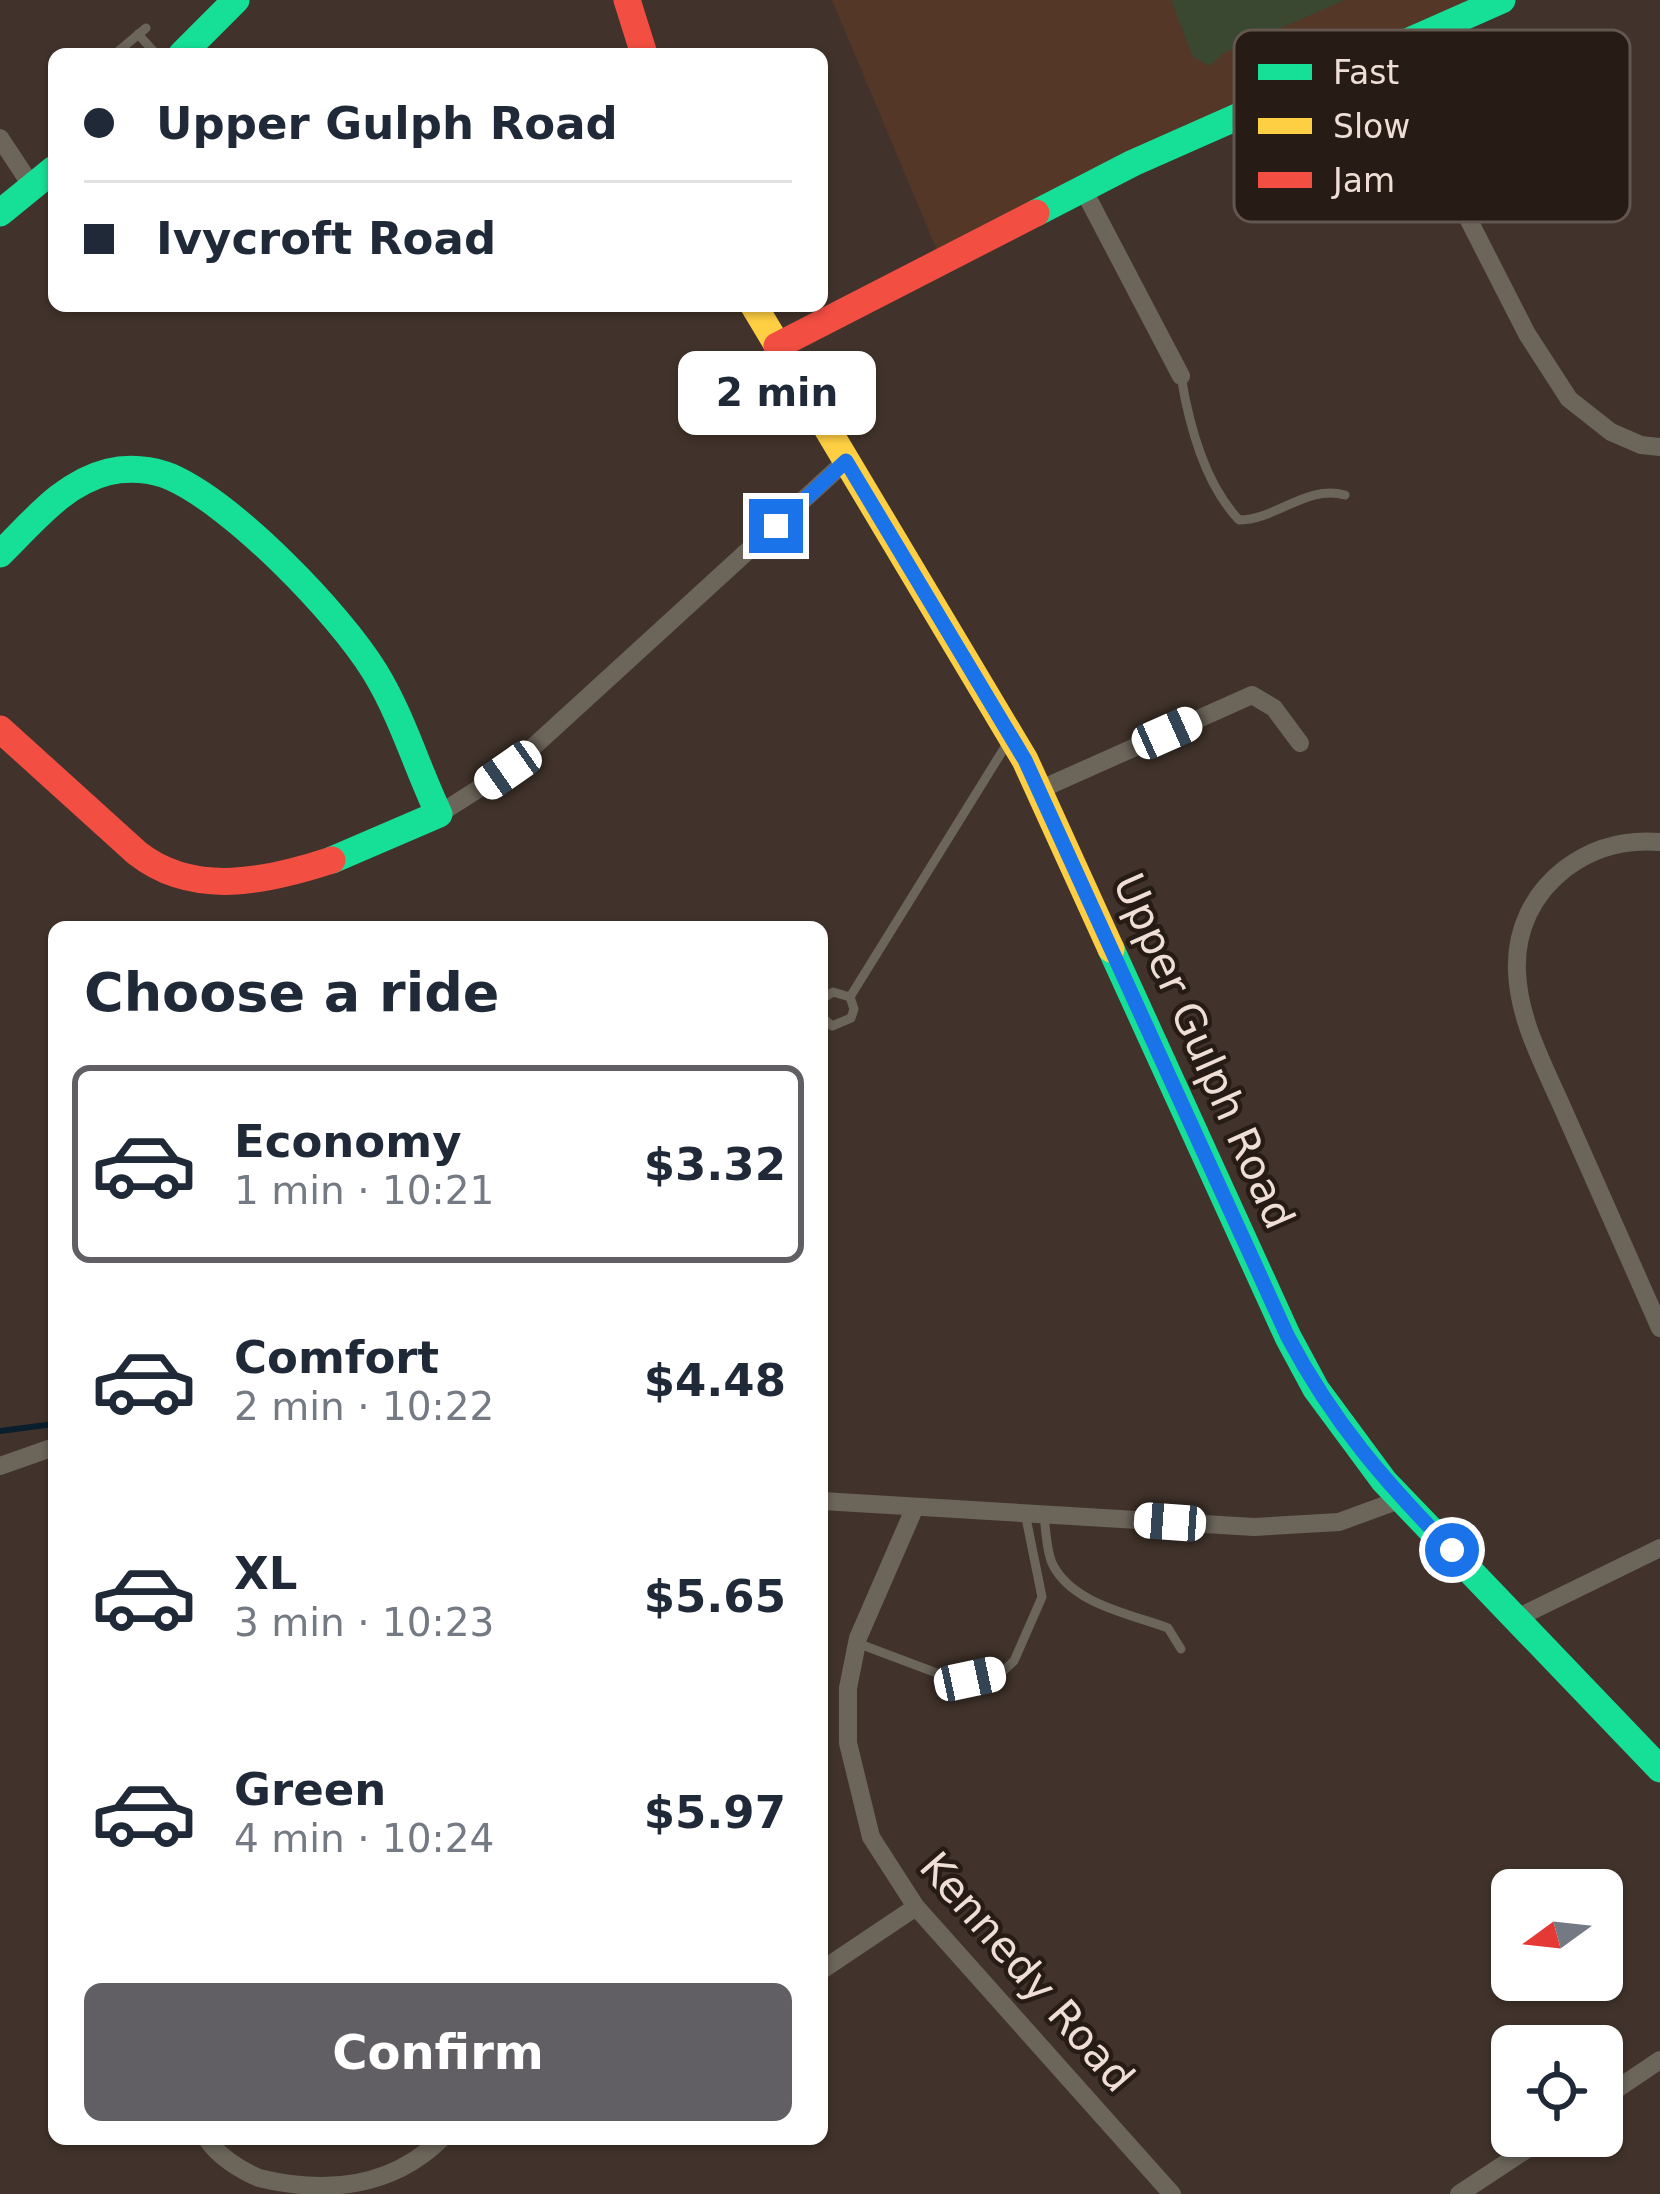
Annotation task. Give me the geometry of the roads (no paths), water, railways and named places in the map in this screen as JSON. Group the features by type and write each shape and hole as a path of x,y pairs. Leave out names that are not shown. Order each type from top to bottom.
{"street":[{"path":"188,48 236,0"},
{"path":"627,0 642,48"},
{"path":"1433,30 1502,0"},
{"path":"777,346 1082,190 1234,120"},
{"path":"0,138 33,188"},
{"path":"0,213 48,174"},
{"path":"1082,190 1181,376"},
{"path":"1470,222 1527,334 1569,399 1611,432 1640,445 1660,447"},
{"name":"Upper Gulph Road","path":"757,312 1039,790 1288,1337 1351,1440 1660,1769"},
{"path":"0,729 146,860 181,877 205,883 250,881 296,869 439,814 508,770 846,461"},
{"path":"0,554 78,482 106,472 146,470 174,477 202,492 352,638 375,672 439,814"},
{"path":"1039,790 1252,695 1274,708 1300,743"},
{"path":"1660,842 1598,848 1553,878 1527,914 1516,970 1528,1030 1660,1328"},
{"path":"0,1466 48,1449"},
{"path":"828,1501 1254,1527 1339,1522 1402,1499"},
{"name":"Kennedy Road","path":"915,1507 857,1642 848,1688 848,1743 871,1838 916,1907 1172,2194"},
{"path":"1517,1618 1660,1548"},
{"path":"828,1966 916,1907"},
{"path":"1623,2085 1660,2060"},
{"path":"211,2145 251,2175 319,2192 369,2185 397,2174 433,2145"},
{"path":"1460,2194 1515,2157"}],"lane":[{"path":"122,48 142,31 152,48"},
{"path":"1181,376 1191,430 1223,498 1239,520 1329,490 1345,495"},
{"path":"850,997 1011,737"},
{"path":"828,996 833,992 850,997"},
{"path":"828,1022 845,1023 854,1009 850,997"},
{"path":"857,1642 942,1675 970,1679 1000,1672 1014,1661 1042,1597 1034,1514"},
{"path":"1034,1514 1053,1566 1103,1607 1168,1628 1181,1649"}],"waterway":[{"path":"0,1431 48,1425"}]}
